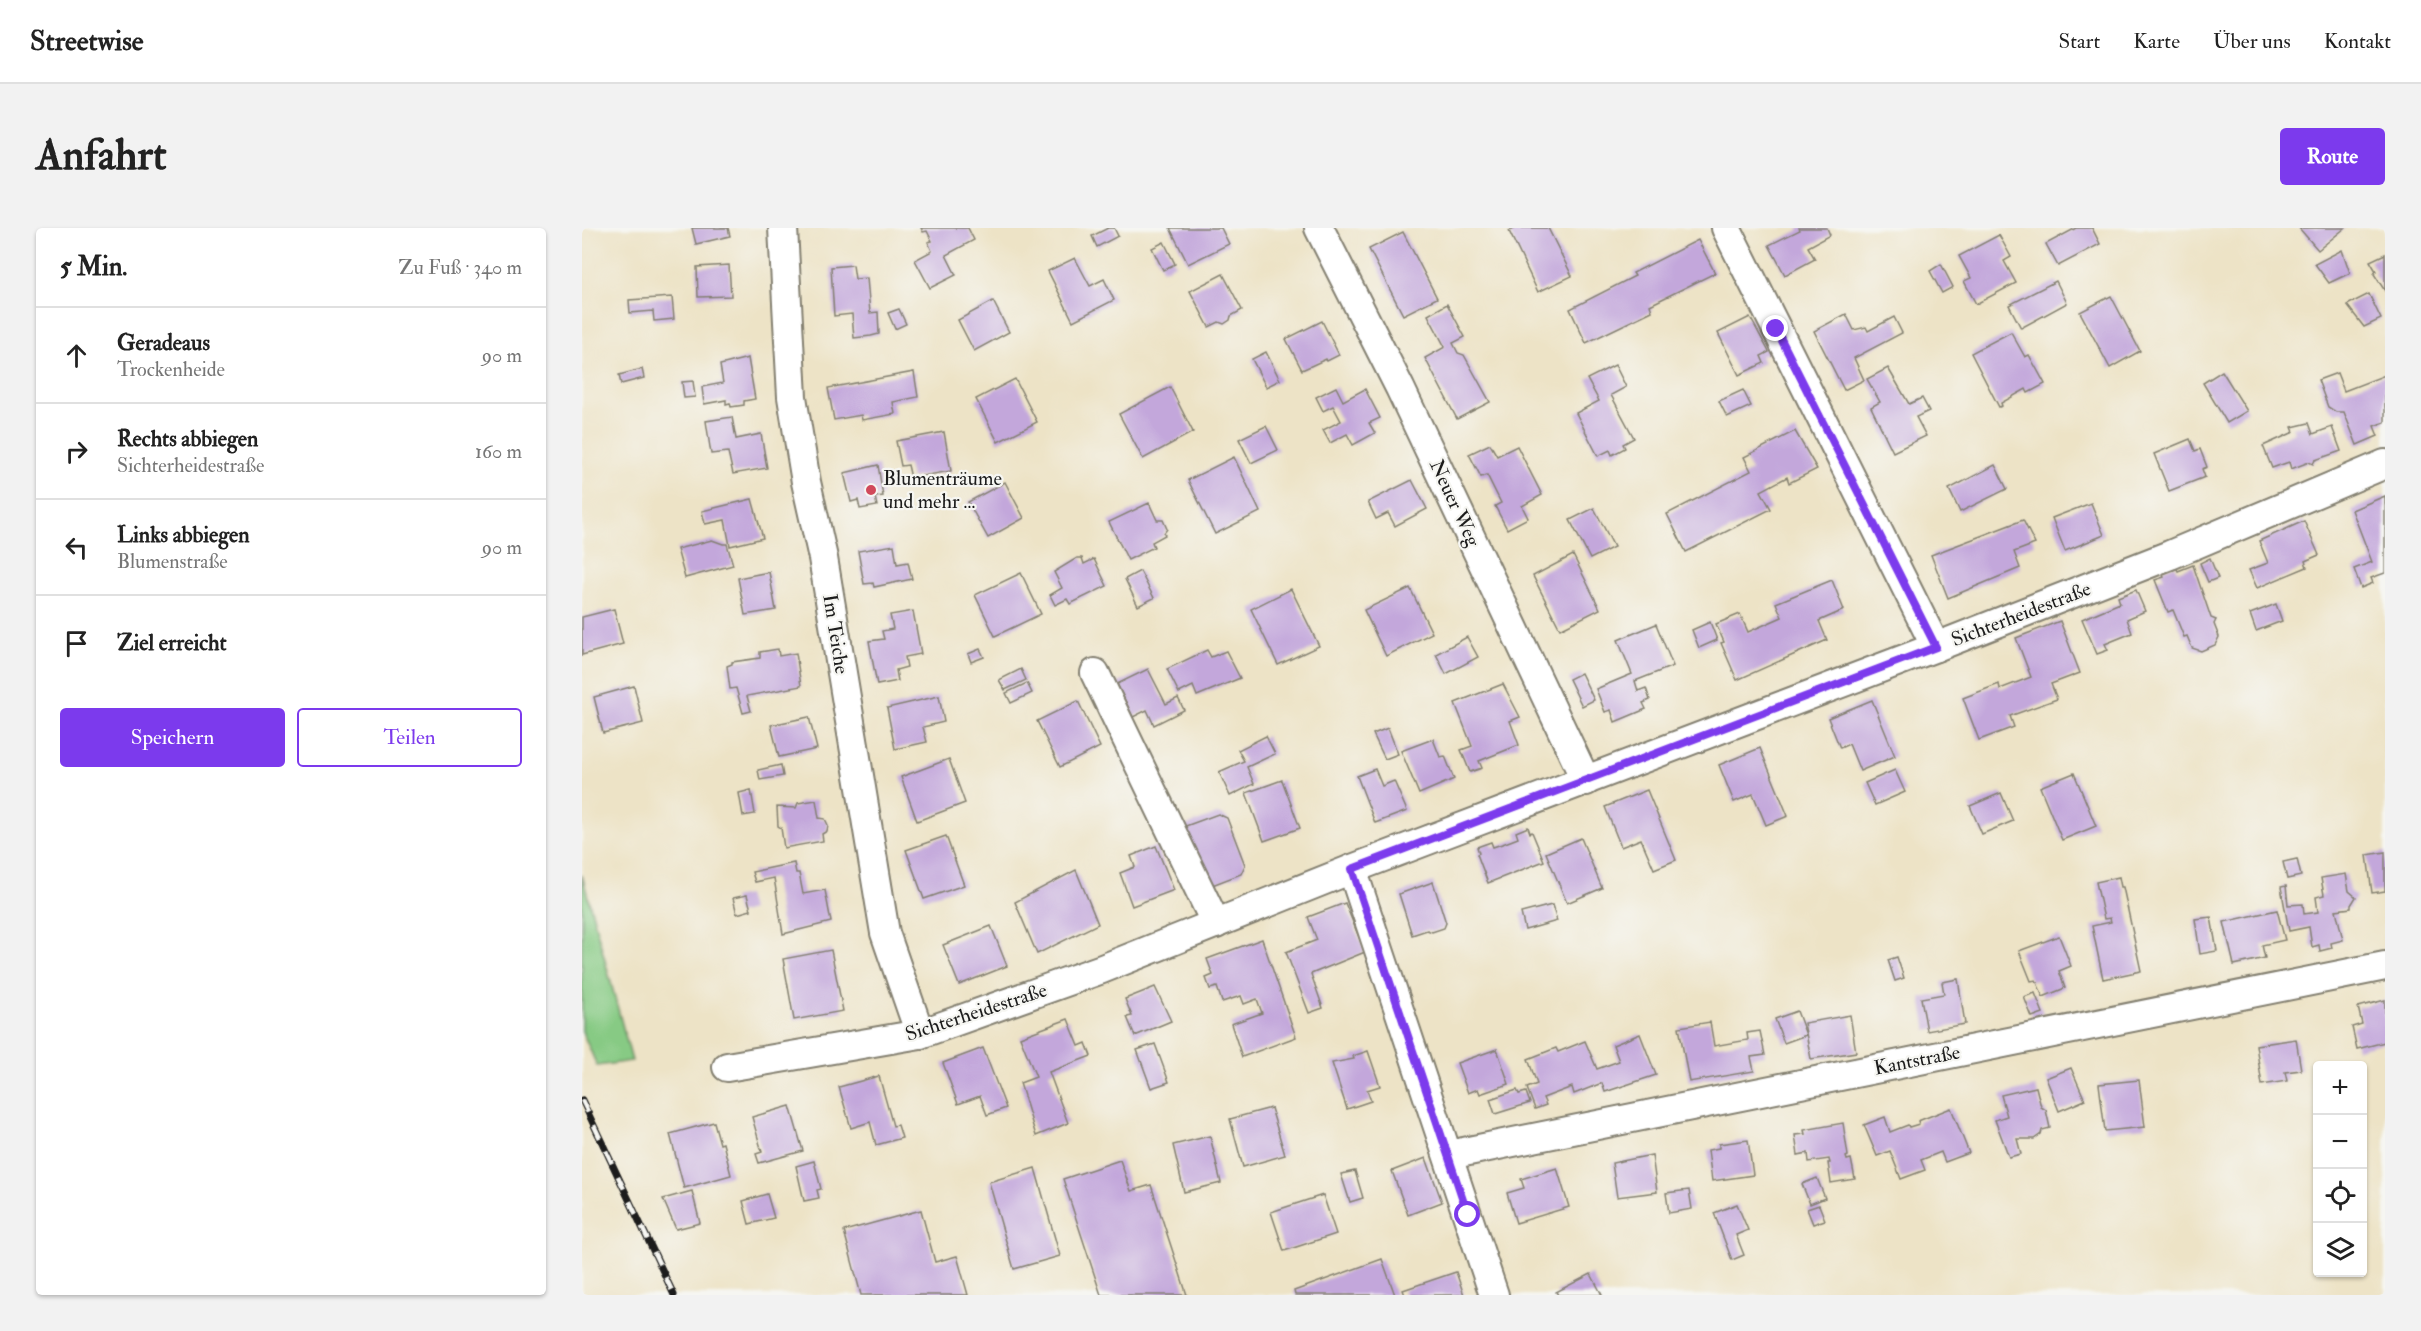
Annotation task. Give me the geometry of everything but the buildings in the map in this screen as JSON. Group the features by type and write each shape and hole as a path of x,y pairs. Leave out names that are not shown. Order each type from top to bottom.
{"street":[{"name":"Im Teiche","path":"783,228 792,397 806,482 823,558 885,933 920,1034"},
{"name":"Neuer Weg","path":"1319,228 1400,388 1586,781"},
{"path":"1726,228 1936,647"},
{"name":"Sichterheidestraße","path":"727,1067 920,1034 1102,969 1352,869 1936,647 2170,555 2385,464"},
{"path":"1095,673 1216,924"},
{"path":"1352,869 1494,1295"},
{"name":"Kantstraße","path":"1449,1155 2385,966"}],"green space":[{"path":"582,875 632,1061 597,1066 582,1031"}],"railway":[{"path":"582,1100 674,1295"}],"place":[{"name":"Blumenträume und mehr ...","path":"871,490"}],"route":[{"path":"1468,1215 1352,869 1936,647 1776,329"}]}
